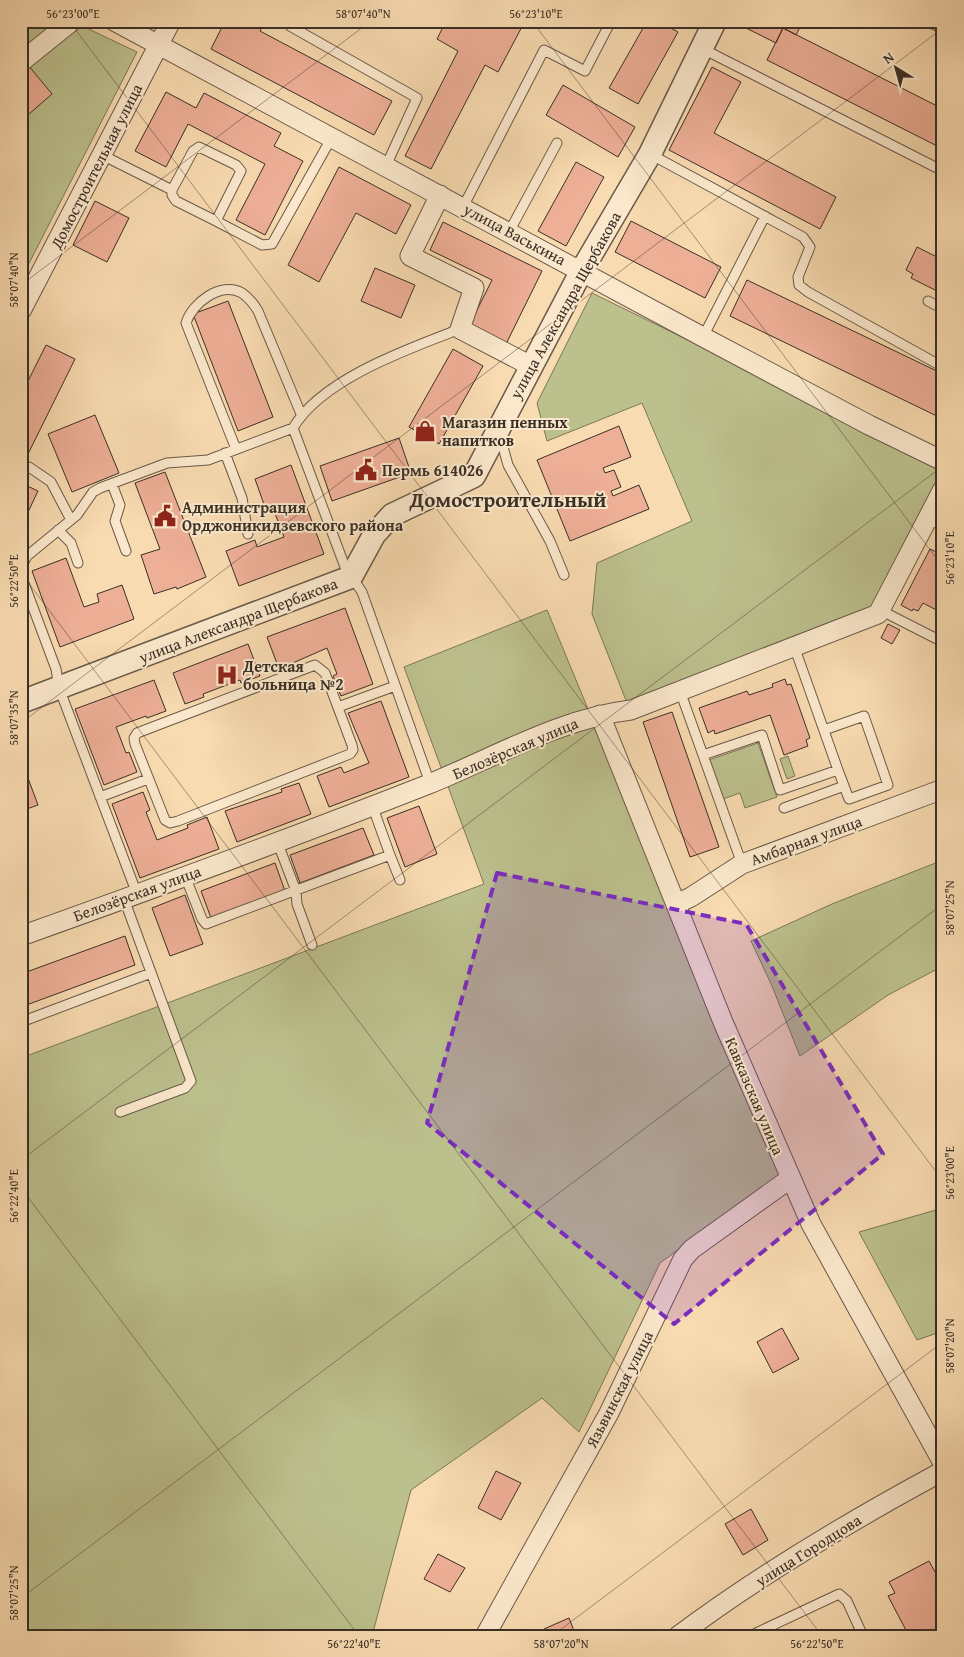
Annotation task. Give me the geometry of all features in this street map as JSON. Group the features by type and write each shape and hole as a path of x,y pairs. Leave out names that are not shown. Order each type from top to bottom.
{"street":[{"path":"21,62 72,21"},
{"name":"улица Васькина","path":"114,21 704,337 943,461"},
{"name":"Домостроительная улица","path":"21,311 159,45 169,22"},
{"name":"улица Александра Щербакова","path":"21,702 351,577 374,535 392,515 474,476 582,270 650,154 702,48 712,22"},
{"path":"440,195 410,256 474,288 460,329 531,366"},
{"path":"880,610 935,522 943,489"},
{"name":"Белозёрская улица","path":"21,936 430,783 580,720 630,710 878,614 880,610"},
{"name":"Кавказская улица","path":"600,715 723,1022 811,1224 943,1463"},
{"name":"Амбарная улица","path":"676,904 691,897 742,864 943,789"},
{"name":"Язьвинская улица","path":"485,1636 609,1413 683,1259 692,1249 791,1178"},
{"name":"улица Городцова","path":"678,1636 806,1550 876,1507 943,1471"}],"lane":[{"path":"292,21 290,26 417,98 386,166"},
{"path":"463,207 544,50 585,71 611,21"},
{"path":"927,21 943,29"},
{"path":"702,48 943,171"},
{"path":"216,221 241,171 236,165 199,147 193,151 172,190 172,195 176,201 216,221 262,244 272,244 332,138"},
{"path":"509,232 557,143"},
{"path":"102,154 172,190"},
{"path":"650,154 803,237 810,247 798,277 799,285 808,292 943,367"},
{"path":"704,337 765,216"},
{"path":"236,449 186,323 189,313 203,299 214,293 230,290 241,292 258,311 301,414"},
{"path":"928,302 943,309"},
{"path":"120,1112 184,1088 191,1082 151,973 100,797 59,688 56,669 23,588 22,567 27,556 71,520 93,492 166,463 208,460 292,428 301,414 326,394 368,368 408,349 460,329"},
{"path":"292,428 344,567 362,592 430,783"},
{"path":"498,428 508,465 550,541 564,575"},
{"path":"225,454 242,498 248,534"},
{"path":"29,467 51,482 71,520"},
{"path":"112,484 120,505 115,521 126,551"},
{"path":"58,530 70,543 78,562"},
{"path":"880,610 937,639 943,640"},
{"path":"794,646 838,770 849,798 888,785 864,716 824,730"},
{"path":"315,665 325,674 338,707 353,750 346,757 170,823 165,820 134,738 137,733 153,725 315,665"},
{"path":"338,707 395,686"},
{"path":"680,691 742,864"},
{"path":"703,755 762,735 780,790 838,770"},
{"path":"100,797 148,779"},
{"path":"784,808 844,786"},
{"path":"372,805 400,880"},
{"path":"277,841 296,891 297,904 312,945"},
{"path":"185,876 202,919 206,924 390,856"},
{"path":"21,1022 151,973"},
{"path":"756,1633 838,1594 847,1601 863,1636"}],"highlighted area":[{"path":"497,873 746,924 883,1154 674,1324 427,1123"}],"green space":[{"path":"21,21 72,21 137,52 21,279"},
{"path":"592,293 943,465 943,485 880,607 629,708 592,614 597,563 692,521 642,403 547,441 537,403"},
{"path":"547,610 781,1175 660,1263 579,1432 542,1398 411,1490 372,1636 21,1636 21,1058 484,884 404,667"},
{"path":"758,743 777,797 745,808 740,793 723,799 709,760"},
{"path":"788,756 795,776 787,779 780,759"},
{"path":"943,860 943,966 888,995 800,1056 772,986 751,941 832,904"},
{"path":"943,1208 943,1331 917,1340 859,1232"}],"building":[{"path":"225,21 265,21 260,31 392,101 374,135 211,49"},
{"path":"446,21 525,21 498,72 485,65 431,169 405,156 458,51 437,39"},
{"path":"647,21 658,21 678,32 638,104 609,88"},
{"path":"803,21 796,35 783,28 776,43 734,22"},
{"path":"783,28 943,109 943,149 767,60"},
{"path":"28,65 52,94 29,114 21,105 21,71"},
{"path":"712,67 741,82 714,133 836,197 820,229 669,150"},
{"path":"563,85 635,127 618,157 546,115"},
{"path":"166,92 196,108 204,93 281,133 274,146 303,161 265,235 236,220 265,164 188,124 166,167 135,151"},
{"path":"576,162 604,177 566,246 538,231"},
{"path":"339,167 411,205 396,234 356,213 319,282 288,265"},
{"path":"95,201 129,218 107,262 73,245"},
{"path":"631,221 721,267 705,298 615,252"},
{"path":"443,222 542,271 506,344 469,326 492,280 430,250"},
{"path":"917,247 943,260 943,294 911,278 913,274 906,270"},
{"path":"375,268 415,285 401,318 361,301"},
{"path":"747,280 943,374 943,419 730,316"},
{"path":"228,301 273,417 238,431 193,314"},
{"path":"46,345 75,359 27,456 21,454 21,395"},
{"path":"453,349 483,366 439,444 409,427"},
{"path":"95,415 119,473 72,492 48,434"},
{"path":"619,426 631,457 603,468 605,473 614,470 621,487 611,491 613,496 639,485 649,509 570,541 537,460"},
{"name":"Пермь 614026","path":"399,438 411,473 332,501 320,466"},
{"path":"291,465 324,554 239,586 226,551 255,540 257,547 284,537 273,508 266,510 255,479"},
{"name":"Администрация Орджоникидзевского района","path":"165,472 206,577 177,589 176,587 154,594 141,555 160,549 135,483"},
{"path":"21,483 38,491 21,527"},
{"path":"930,549 943,555 942,613 923,603 918,611 913,609 912,611 901,605"},
{"path":"66,558 84,607 99,602 97,594 122,585 134,619 60,647 32,571"},
{"path":"345,608 373,684 341,696 333,676 337,674 327,648 279,669 267,637"},
{"path":"888,624 900,630 892,644 881,638"},
{"path":"248,644 260,676 241,683 240,680 203,694 204,697 185,704 173,673"},
{"path":"785,679 787,685 791,684 810,738 806,740 808,746 784,755 770,715 715,734 714,730 708,733 699,708 747,691 749,695 773,687 772,684"},
{"path":"154,680 166,711 116,727 126,753 129,752 137,772 104,785 75,709"},
{"path":"381,701 409,777 329,807 317,776 341,767 344,773 369,763 348,713"},
{"path":"672,712 719,847 690,857 643,722"},
{"path":"25,770 38,805 21,811 21,771"},
{"path":"299,783 311,814 237,842 225,811 282,792 281,789"},
{"path":"143,792 150,810 146,812 157,840 188,828 187,825 207,817 219,849 140,878 112,804"},
{"path":"419,806 437,854 405,867 387,818"},
{"path":"363,828 374,855 300,883 290,855"},
{"path":"275,863 285,891 211,918 201,891"},
{"path":"185,895 203,944 170,956 152,908"},
{"path":"125,936 135,965 21,1007 21,974"},
{"path":"782,1328 799,1359 773,1373 757,1342"},
{"path":"496,1471 521,1483 501,1520 478,1508"},
{"path":"751,1509 768,1540 743,1555 725,1524"},
{"path":"438,1554 465,1568 450,1592 424,1579"},
{"path":"929,1561 935,1572 943,1568 943,1636 917,1636 916,1634 909,1636 888,1596 895,1593 889,1582"},
{"path":"569,1618 576,1636 547,1636 544,1629"}],"place":[{"name":"Магазин пенных напитков","path":"425,431"},
{"name":"Пермь 614026","path":"366,470"},
{"name":"Администрация Орджоникидзевского района","path":"165,516"},
{"name":"Детская больница №2","path":"227,675"}],"district":[{"name":"Домостроительный","path":"508,499"}]}
